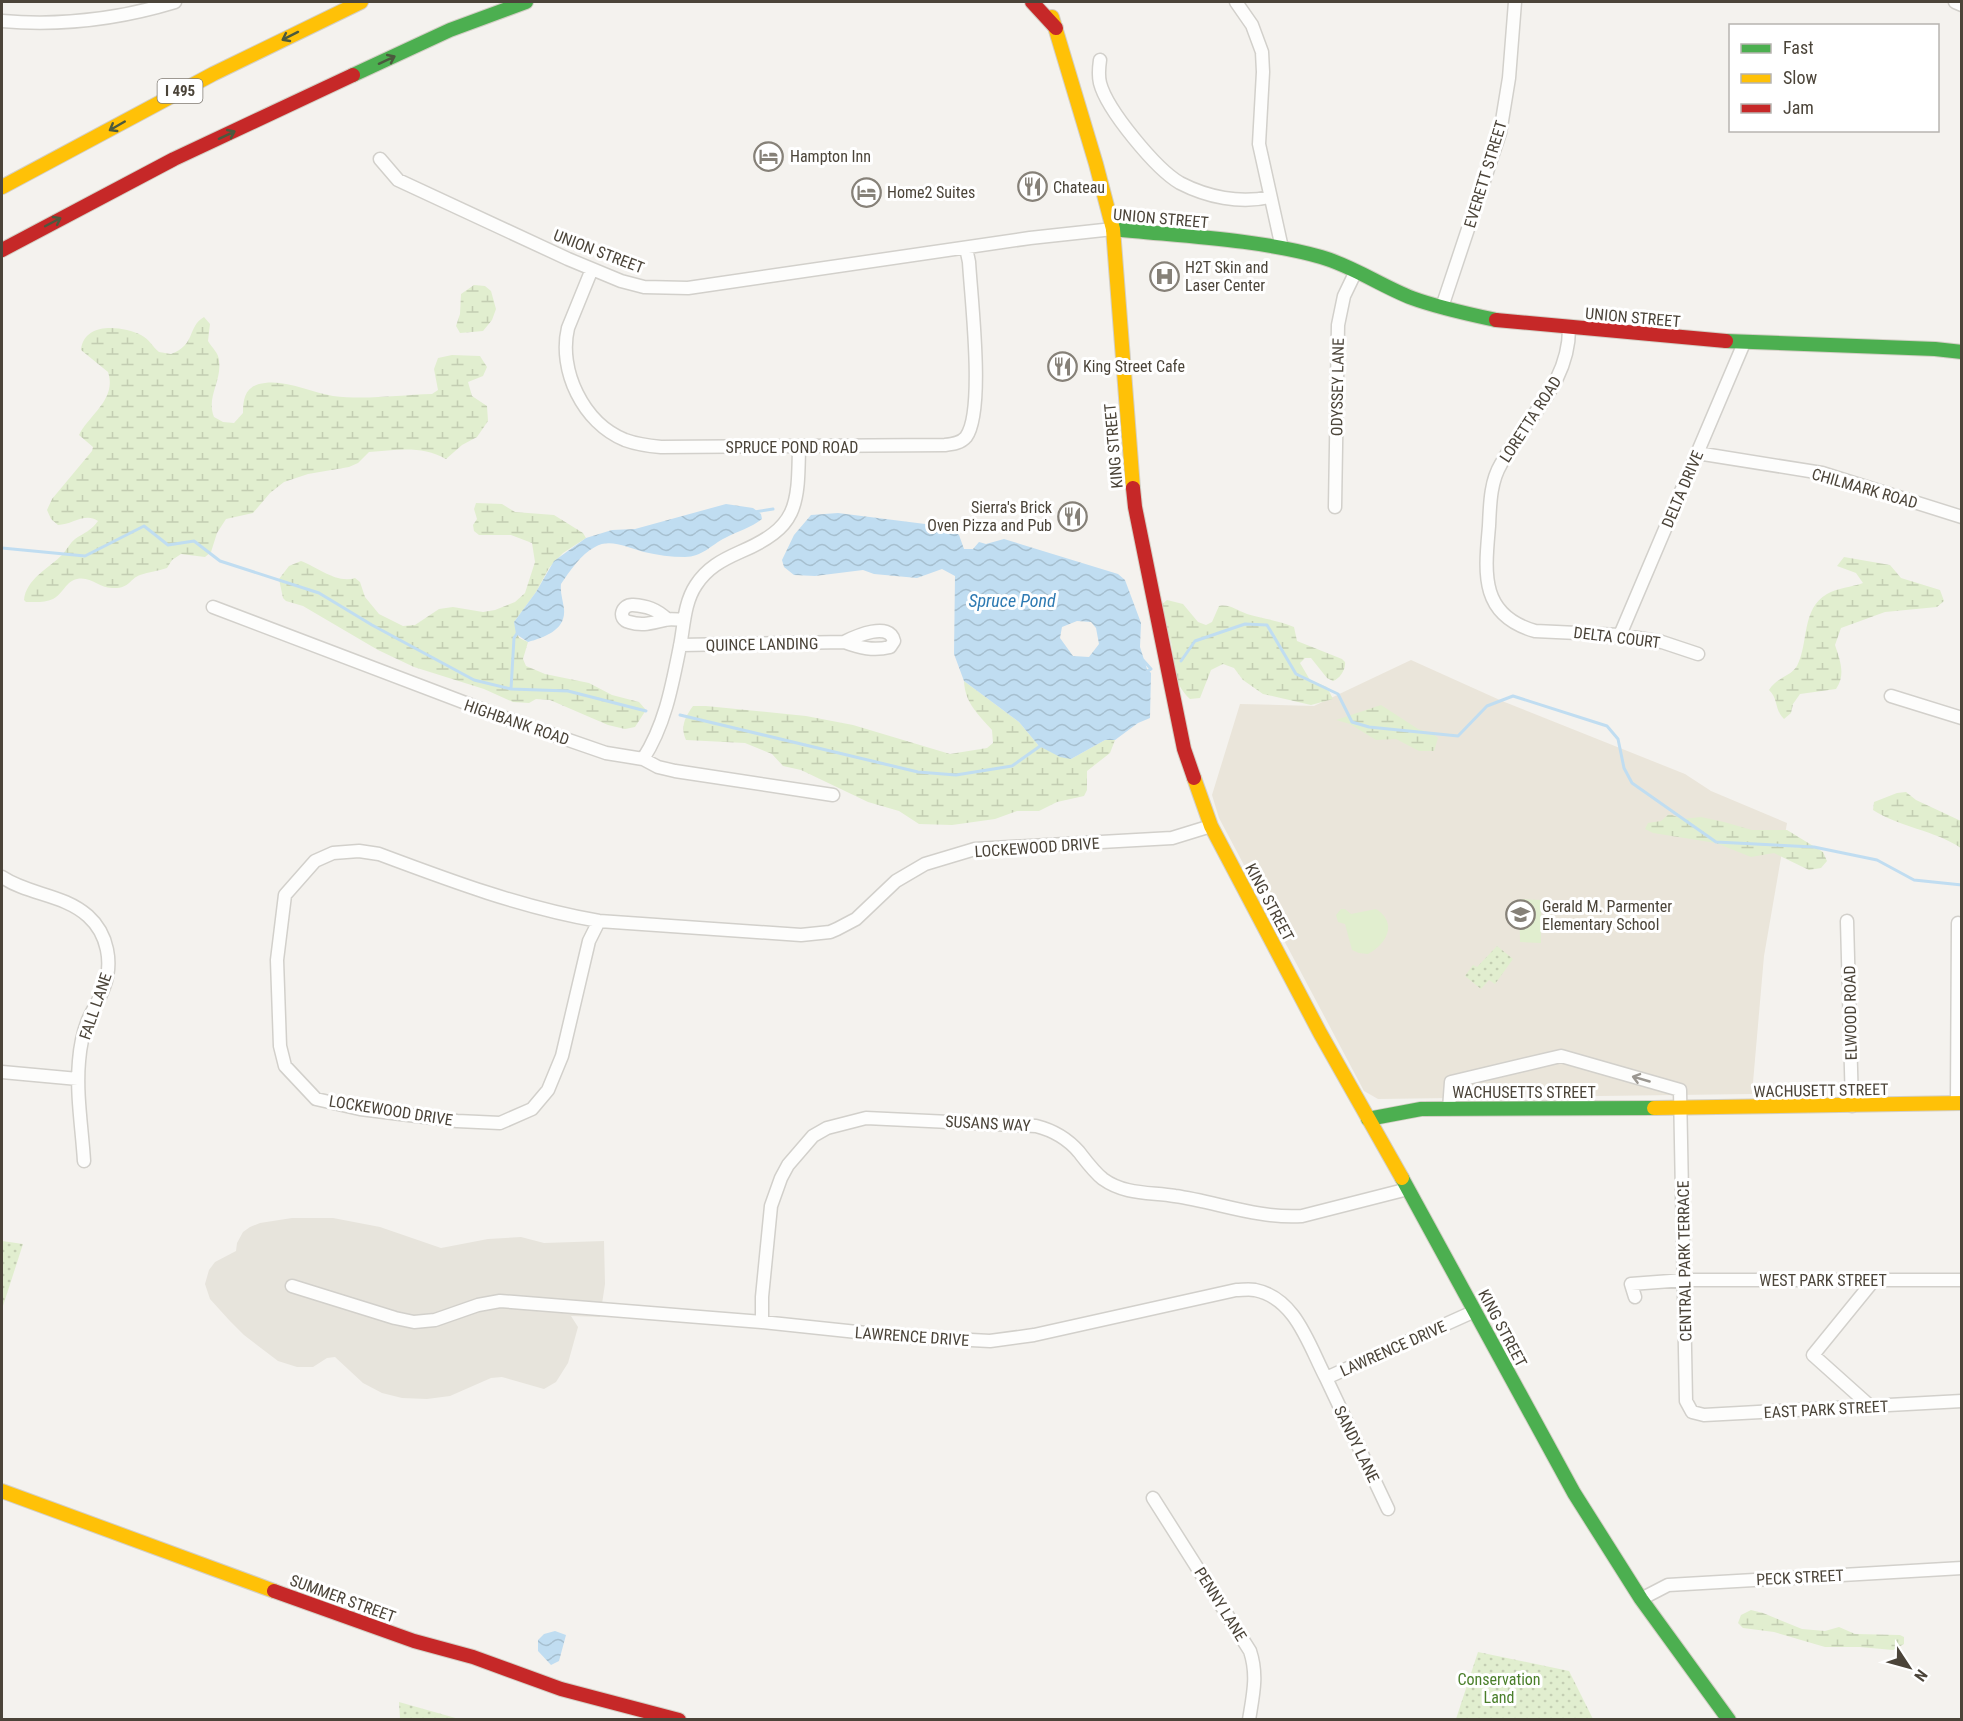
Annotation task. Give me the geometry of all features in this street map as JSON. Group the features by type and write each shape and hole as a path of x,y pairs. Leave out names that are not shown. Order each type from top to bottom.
{"main road":[{"path":"312,25 351,2"},
{"name":"I 495","path":"2,188 213,74 361,2"},
{"path":"2,250 174,159 450,30 526,2"},
{"path":"450,30 542,2"},
{"path":"1032,2 1056,28"},
{"name":"KING STREET","path":"1046,2 1056,28 1113,229 1128,436 1136,507 1184,749 1211,826 1320,1033 1574,1493 1641,1599 1729,1719"},
{"path":"1052,2 1056,28"},
{"name":"UNION STREET","path":"1113,229 1282,248 1327,259 1412,297 1496,320 1744,343 1961,351"},
{"name":"WACHUSETT STREET","path":"1682,1108 1959,1103"},
{"name":"WACHUSETTS STREET","path":"1368,1119 1413,1110 1682,1108"},
{"name":"SUMMER STREET","path":"2,1491 202,1566 414,1641 473,1657 567,1691 679,1719"}],"street":[{"path":"2,21 58,22 123,15 175,2"},
{"path":"1236,2 1252,25 1262,52 1259,144 1282,248"},
{"name":"EVERETT STREET","path":"1442,307 1502,125 1509,78 1515,2"},
{"path":"1955,2 1962,4"},
{"path":"1100,60 1100,81 1105,95 1118,116 1143,148 1174,179 1188,187 1221,197 1247,201 1270,197"},
{"name":"UNION STREET","path":"380,159 398,180 592,269 621,281 644,287 688,288 1041,236 1113,229"},
{"name":"SPRUCE POND ROAD","path":"592,269 565,338 566,361 576,393 584,405 608,430 625,440 661,447 945,445 963,439 969,430 974,412 976,389 969,262 966,248"},
{"name":"ODYSSEY LANE","path":"1335,507 1338,325 1344,296 1356,271"},
{"name":"LORETTA ROAD","path":"1535,631 1512,620 1496,605 1488,588 1485,572 1491,494 1500,465 1557,381 1567,354 1569,327"},
{"name":"DELTA DRIVE","path":"1620,634 1744,343"},
{"path":"643,759 661,727 684,620 693,591 708,571 723,560 766,540 784,524 797,495 799,447"},
{"name":"CHILMARK ROAD","path":"1697,453 1822,473 1962,517"},
{"name":"HIGHBANK ROAD","path":"213,607 505,718 606,753 643,759 658,767 675,771 832,795"},
{"path":"667,619 684,620"},
{"name":"DELTA COURT","path":"1535,631 1620,634 1662,642 1698,654"},
{"name":"QUINCE LANDING","path":"680,645 844,642"},
{"path":"1891,696 1962,718"},
{"name":"LOCKEWOOD DRIVE","path":"599,921 589,941 562,1056 548,1090 532,1109 500,1123 457,1121 360,1109 316,1099 285,1066 280,1046 277,960 285,895 315,861 333,853 359,851 379,854 513,901 599,921 801,936 831,932 856,919 896,881 925,864 975,849 1172,838 1211,826"},
{"name":"FALL LANE","path":"2,878 18,887 73,904 102,931 109,966 105,985 88,1020 83,1037 78,1079 84,1161"},
{"name":"ELWOOD ROAD","path":"1847,921 1852,1106"},
{"path":"1958,923 1959,1103"},
{"path":"1449,1109 1450,1082 1561,1056 1680,1090 1682,1108"},
{"path":"2,1072 78,1079"},
{"name":"CENTRAL PARK TERRACE","path":"1682,1108 1686,1401 1692,1412"},
{"name":"SUSANS WAY","path":"762,1322 762,1297 771,1206 781,1178 798,1152 813,1136 827,1128 866,1118 1036,1126 1060,1135 1104,1179 1117,1186 1137,1193 1174,1195 1285,1217 1302,1216 1408,1189"},
{"name":"WEST PARK STREET","path":"1635,1297 1631,1284 1684,1280 1962,1280"},
{"path":"1870,1406 1813,1355 1874,1280"},
{"name":"LAWRENCE DRIVE","path":"292,1286 414,1322 435,1320 478,1305 500,1301 762,1322 895,1336 990,1341 1034,1335 1236,1290 1256,1290 1278,1300 1291,1313 1326,1378 1475,1311"},
{"name":"SANDY LANE","path":"1326,1378 1388,1509"},
{"name":"EAST PARK STREET","path":"1692,1412 1704,1415 1962,1401"},
{"name":"PENNY LANE","path":"1153,1498 1250,1651 1255,1666 1256,1681 1249,1719"},
{"name":"PECK STREET","path":"1641,1599 1668,1585 1962,1568"}],"shaded area":[{"name":"Gerald M. Parmenter Elementary School","path":"1411,660 1502,701 1685,774 1711,791 1787,823 1764,956 1752,1094 1378,1099 1364,1091 1219,818 1212,795 1240,704 1314,706"},
{"path":"292,1218 333,1218 380,1227 441,1248 488,1239 521,1237 544,1243 604,1241 605,1284 600,1317 571,1316 578,1327 568,1363 556,1382 544,1389 502,1377 491,1378 450,1396 427,1399 402,1398 382,1393 363,1383 335,1357 327,1358 313,1367 297,1367 278,1361 244,1335 229,1320 210,1299 205,1284 209,1270 215,1262 236,1251 237,1243 243,1232 260,1223"}],"green space":[{"path":"474,285 485,286 491,291 496,309 492,320 483,331 460,333 456,326 460,314 461,294"},
{"path":"204,317 210,324 208,341 219,358 212,410 214,417 223,422 234,423 243,413 244,402 250,389 265,383 282,383 345,397 432,394 438,390 434,369 438,358 452,355 480,356 487,367 483,376 468,382 472,396 487,406 488,421 477,437 462,445 446,459 418,450 369,452 358,463 349,467 308,474 284,482 270,493 253,513 226,519 217,533 211,552 205,557 181,554 172,560 167,568 140,575 118,588 107,587 87,579 73,580 53,599 43,602 26,602 24,600 29,586 39,574 63,554 73,541 98,521 83,518 58,525 51,519 47,510 52,499 92,451 93,447 79,435 101,406 109,390 108,372 81,350 84,341 89,334 97,330 124,329 144,337 159,352 171,354 184,346 195,326"},
{"path":"476,503 502,504 515,512 554,515 583,533 586,538 563,553 549,568 536,592 514,622 519,638 528,642 523,659 526,666 545,674 589,683 612,695 639,702 646,710 635,727 625,729 608,725 550,700 536,699 529,703 513,702 484,689 414,667 378,650 303,606 283,598 279,579 289,566 301,561 334,577 355,578 360,582 365,597 379,614 403,626 415,625 439,609 453,607 483,612 515,602 525,593 535,562 532,543 511,535 479,535 474,531 473,525 477,519 474,509"},
{"path":"1844,557 1890,565 1901,578 1940,590 1944,601 1937,607 1885,612 1841,628 1835,645 1841,673 1836,689 1800,694 1793,704 1791,713 1784,719 1769,690 1797,666 1813,608 1819,600 1831,592 1863,583 1856,573 1837,566"},
{"path":"1167,600 1183,604 1198,622 1206,625 1212,622 1219,606 1223,606 1294,627 1297,641 1345,662 1342,673 1333,681 1327,678 1311,658 1305,658 1300,663 1310,680 1327,687 1333,699 1311,705 1263,694 1243,680 1234,668 1223,664 1211,670 1200,698 1190,699 1177,679 1171,642 1161,615 1160,606"},
{"path":"964,681 1019,722 1039,746 1071,759 1105,740 1115,740 1110,753 1087,771 1087,790 1084,796 1057,802 1039,811 1017,811 995,819 952,825 919,824 899,811 868,802 801,770 783,766 772,754 745,743 686,740 683,731 684,722 693,706 706,706 806,716 853,725 950,754 987,748 993,743 992,730 970,702"},
{"path":"1381,705 1418,729 1438,738 1434,751 1419,751 1396,739 1376,740 1350,724 1336,720"},
{"path":"1906,792 1916,800 1961,821 1961,848 1873,810 1874,802"},
{"path":"1669,814 1683,819 1701,817 1752,830 1787,830 1823,852 1827,861 1821,868 1809,870 1774,853 1751,857 1716,843 1653,833 1645,829 1648,823 1661,821"},
{"path":"1519,899 1541,900 1541,943 1520,942"},
{"path":"1341,909 1351,914 1376,909 1383,915 1387,921 1387,933 1385,939 1375,950 1368,954 1352,950 1345,924 1338,922 1336,915"},
{"path":"1497,946 1513,959 1495,984 1489,980 1481,989 1465,976 1473,965 1477,967"},
{"path":"2,1241 23,1244 2,1309"},
{"path":"1751,1610 1802,1629 1825,1631 1839,1627 1855,1634 1900,1635 1904,1637 1904,1644 1893,1650 1825,1647 1774,1632 1743,1628 1738,1623 1741,1615"},
{"name":"Conservation Land","path":"1478,1652 1569,1671 1593,1719 1456,1719"},
{"path":"399,1702 459,1719 400,1719"}],"water":[{"path":"726,504 753,508 761,514 762,519 701,553 691,556 659,555 625,546 601,544 580,559 561,584 564,616 558,627 547,635 528,642 516,634 514,622 536,592 554,561 586,538 612,530 635,529"},
{"name":"Spruce Pond","path":"838,513 949,527 959,535 964,549 973,549 979,542 986,544 1004,539 1118,574 1125,580 1141,623 1140,647 1147,669 1151,673 1150,718 1138,723 1115,740 1105,740 1071,759 1060,757 1039,746 1019,722 964,681 954,654 955,576 942,569 917,578 874,574 863,570 815,576 794,575 784,567 782,560 794,535 811,515","holes":["1077,621 1091,622 1096,628 1099,644 1089,657 1073,656 1060,638 1062,627"]},
{"path":"555,1631 566,1635 559,1661 551,1665 538,1651 538,1640 544,1634"}],"waterway":[{"path":"754,512 773,509"},
{"path":"2,548 85,556 144,526 168,545 194,541 220,561 319,593 372,625 474,680 511,689 568,691 646,711"},
{"path":"1181,661 1195,641 1245,624 1267,625 1296,674 1338,694 1352,722 1369,727 1458,736 1487,706 1513,696 1607,726 1618,739 1624,768 1632,783 1716,842 1814,847 1877,860 1914,880 1962,885"},
{"path":"511,689 514,638 518,632"},
{"path":"1143,660 1151,669 1146,672"},
{"path":"680,715 918,772 956,775 1012,766 1043,744"}],"traffic: fast":[{"path":"353,75 450,30 526,2"},
{"path":"1113,229 1218,239 1297,251 1333,261 1422,302 1496,320"},
{"path":"1726,341 1962,352"},
{"path":"1368,1119 1421,1109 1654,1108"},
{"path":"1402,1178 1574,1493 1641,1599 1729,1720"}],"traffic: slow":[{"path":"2,187 213,74 361,2"},
{"path":"1052,17 1113,229 1133,488"},
{"path":"1194,778 1211,826 1320,1033 1402,1178"},
{"path":"1654,1108 1962,1103"},
{"path":"2,1491 274,1591"}],"traffic: jam":[{"path":"1032,2 1056,28"},
{"path":"2,250 174,159 353,75"},
{"path":"1496,320 1726,341"},
{"path":"1133,488 1184,749 1194,778"},
{"path":"274,1591 414,1641 473,1657 561,1689 679,1720"}],"place":[{"name":"Hampton Inn","path":"769,156"},
{"name":"Chateau","path":"1032,187"},
{"name":"Home2 Suites","path":"866,192"},
{"name":"H2T Skin and Laser Center","path":"1164,276"},
{"name":"King Street Cafe","path":"1062,366"},
{"name":"Sierra's Brick Oven Pizza and Pub","path":"1073,516"},
{"name":"Gerald M. Parmenter Elementary School","path":"1521,915"}]}
